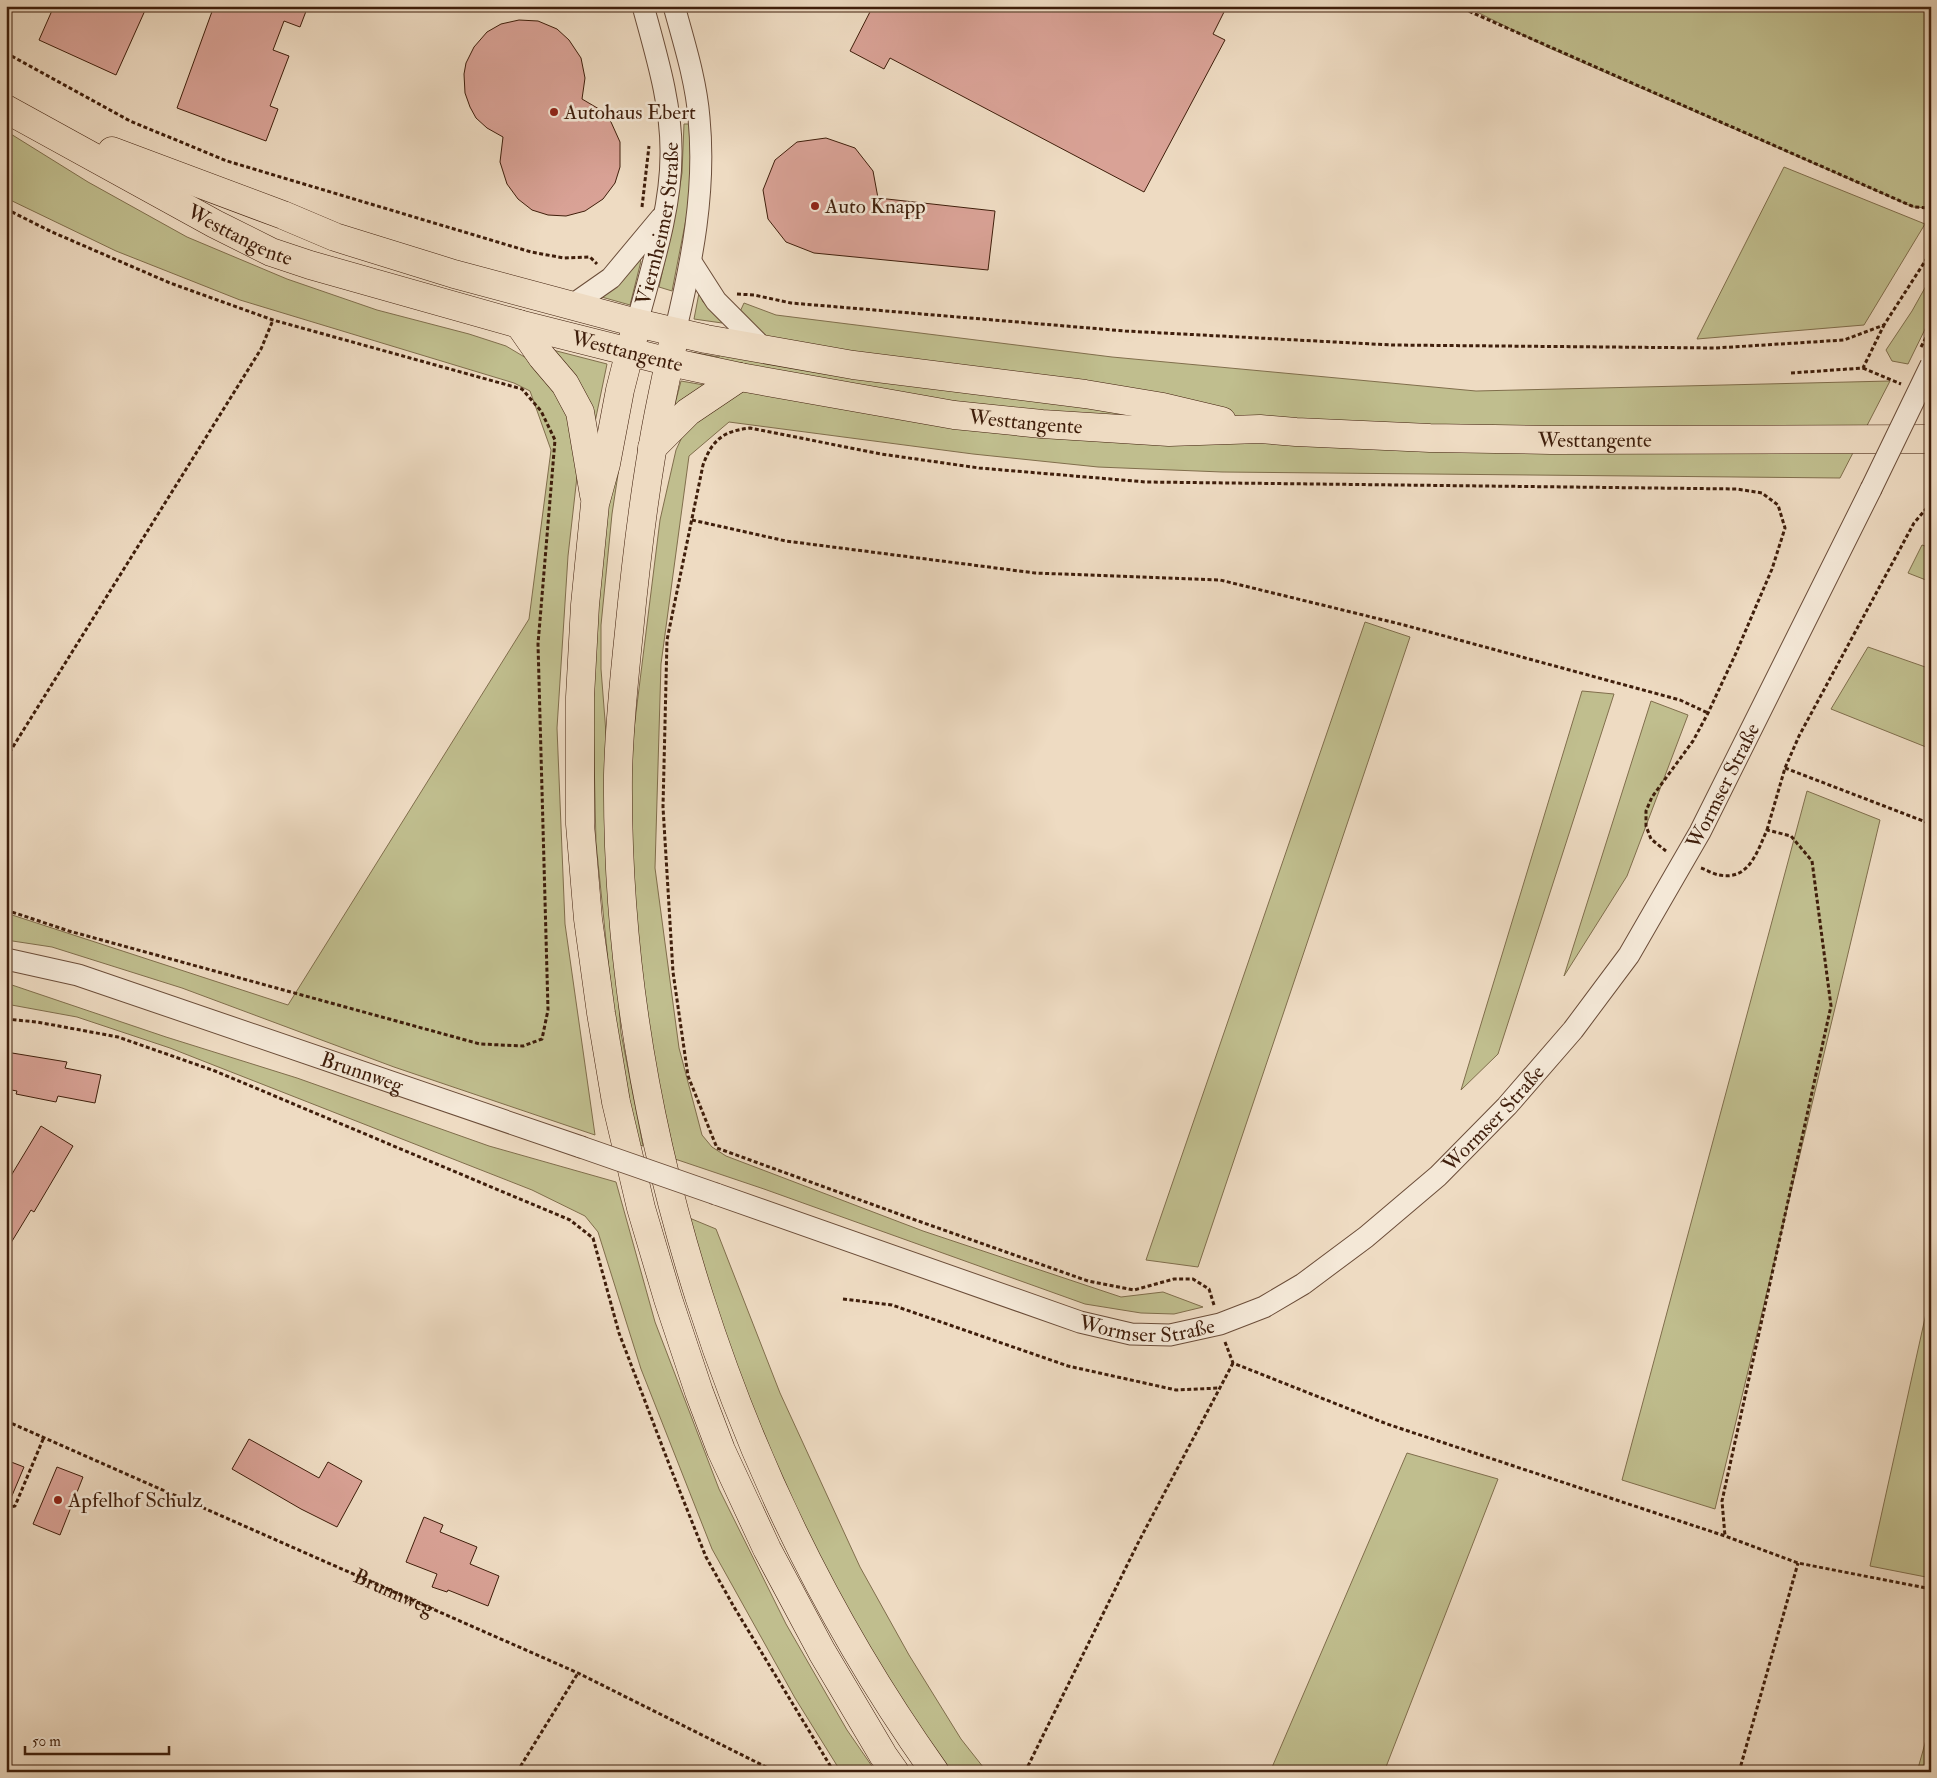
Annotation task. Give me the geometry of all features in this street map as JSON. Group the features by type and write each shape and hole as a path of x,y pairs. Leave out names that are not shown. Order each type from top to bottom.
{"main road":[{"name":"Westtangente","path":"6,109 215,224 271,252 310,265 520,324 670,362 740,377 954,415 1042,424 1169,432 1260,429 1430,438 1551,440 1931,439"},
{"name":"Westtangente","path":"34,123 283,215 335,237 454,274 637,323 675,332 853,365 1123,400 1260,429"},
{"path":"637,323 620,390 606,464 595,504 585,605 580,697 580,824 588,918 616,1102 641,1208 668,1299 699,1392 721,1450 768,1549 822,1652 895,1772"},
{"path":"520,324 542,357 564,384 580,412 595,504"},
{"path":"675,332 652,448 639,538 626,656 618,775 623,908 634,1014 650,1105 673,1206 701,1299 754,1447 798,1541 848,1636 906,1731 935,1772"},
{"path":"652,448 688,412 740,377"}],"street":[{"name":"Viernheimer Straße","path":"637,323 664,214 672,156 669,115 644,6"},
{"name":"Viernheimer Straße","path":"674,6 694,82 699,116 701,158 700,194 691,262 675,332"},
{"path":"571,306 611,278 664,214"},
{"path":"691,262 716,301 764,349"},
{"name":"Wormser Straße","path":"716,1194 1080,1322 1131,1334 1170,1335 1220,1324 1264,1306 1303,1284 1366,1237 1438,1176 1507,1106 1573,1030 1629,955 1684,860 1871,489 1925,359"},
{"name":"Brunnweg","path":"6,959 78,976 716,1194"}],"path":[{"path":"1457,6 1914,207 1931,208"},
{"path":"6,53 130,121 228,161 531,252 564,258 590,258 611,278"},
{"path":"640,211 644,203 650,140"},
{"path":"6,209 52,232 170,283 273,320 522,389 542,410 556,440 538,644 548,1010 542,1039 523,1046 480,1044 69,931 6,910"},
{"path":"1863,368 1884,325 1931,252"},
{"path":"733,293 791,302 1125,332 1392,345 1716,348 1844,340 1884,325"},
{"path":"6,758 261,350 273,320"},
{"path":"1925,359 1931,328"},
{"path":"1791,372 1863,368 1898,384 1906,384"},
{"path":"1216,1312 1209,1289 1193,1279 1174,1279 1134,1290 1088,1281 717,1148 688,1076 673,972 663,807 667,640 703,466 708,450 720,438 734,430 750,428 881,454 979,468 1146,482 1737,489 1762,493 1778,505 1785,528 1772,569 1708,713 1693,741 1652,798 1646,811 1646,826 1651,839 1671,854 1720,875 1736,875 1752,863 1767,830 1785,768 1800,736 1914,523 1931,503"},
{"path":"692,520 786,541 1035,574 1220,580 1404,624 1671,697 1708,713"},
{"path":"1785,768 1931,824"},
{"path":"1726,1536 1722,1501 1831,1006 1812,861 1791,836 1767,830"},
{"path":"6,1019 36,1022 118,1038 215,1072 570,1220 592,1238 619,1333 706,1557 734,1607 834,1772"},
{"path":"843,1299 892,1305 1068,1366 1176,1390 1220,1388"},
{"path":"1225,1341 1233,1362 1387,1424 1726,1536 1798,1563 1931,1589"},
{"path":"1025,1772 1138,1543 1233,1362"},
{"name":"Brunnweg","path":"6,1421 578,1673 776,1772"},
{"path":"6,1508 16,1506 44,1437"},
{"path":"1739,1772 1798,1563"},
{"path":"517,1772 578,1673"}],"shaded area":[{"path":"1465,6 1931,6 1931,208 1913,207 1547,47"},
{"path":"684,124 690,124 692,165 688,209 672,291 659,287 682,173"},
{"path":"6,131 88,182 187,237 287,279 377,310 469,334 506,346 538,365 563,393 580,450 568,556 557,728 565,924 595,1135 394,1067 182,988 52,947 6,940 6,913 288,1005 529,619 551,450 530,391 514,383 240,300 116,251 6,198"},
{"path":"1784,167 1925,224 1864,325 1697,339"},
{"path":"640,260 630,305 598,296"},
{"path":"1931,277 1931,317 1908,364 1892,361 1886,350 1912,311"},
{"path":"699,293 703,302 723,320 722,323 694,319"},
{"path":"744,303 776,315 1112,357 1476,391 1890,381 1840,478 1222,472 1098,467 973,454 729,422 689,456 661,664 655,868 679,1048 702,1135 712,1147 726,1156 923,1231 1121,1297 1163,1292 1203,1307 1174,1314 1141,1313 1085,1304 675,1159 639,993 627,785 660,520 676,450 716,363 691,356 691,352 719,357"},
{"path":"545,348 607,364 595,422"},
{"path":"681,381 704,385 705,387 673,412"},
{"path":"630,395 612,514 601,625 601,669 607,746 611,903 621,1033 643,1146 637,1144 612,999 596,843 593,711 596,625 605,515"},
{"path":"1922,545 1931,548 1931,582 1908,573"},
{"path":"1365,622 1410,637 1198,1267 1146,1260"},
{"path":"1868,647 1931,669 1931,749 1831,709"},
{"path":"1582,691 1614,694 1498,1054 1461,1090"},
{"path":"1651,701 1688,715 1627,876 1564,976"},
{"path":"1807,791 1880,820 1715,1509 1622,1480"},
{"path":"6,983 166,1037 297,1078 489,1146 616,1182 655,1322 719,1489 786,1624 847,1730 876,1772 841,1772 795,1698 712,1549 641,1369 598,1232 585,1216 532,1190 170,1048 77,1017 6,1004"},
{"path":"687,1217 716,1229 780,1393 860,1567 909,1655 961,1739 987,1772 947,1772 894,1691 792,1511 732,1363"},
{"path":"1931,1291 1931,1578 1870,1566"},
{"path":"1407,1453 1498,1479 1384,1772 1270,1772"},
{"path":"1931,1722 1931,1772 1917,1772"}],"building":[{"path":"54,6 147,6 116,75 39,40"},
{"path":"214,6 308,6 300,27 284,21 273,50 289,56 270,106 278,109 266,141 177,108"},
{"path":"873,6 1227,6 1213,34 1225,40 1144,192 890,58 884,69 850,51"},
{"path":"519,20 538,21 557,29 569,40 581,58 585,78 582,99 599,109 611,122 620,142 620,167 615,183 603,199 585,211 566,216 548,215 532,210 518,199 507,184 500,162 503,137 487,128 476,118 465,93 464,74 466,63 474,47 487,32 501,24"},
{"path":"826,138 855,148 873,171 878,198 995,211 988,270 814,253 786,242 768,219 763,190 775,160 797,142"},
{"path":"6,1052 67,1062 65,1068 101,1075 95,1103 58,1096 56,1102 16,1094 17,1091 6,1089"},
{"path":"41,1126 73,1146 34,1212 31,1210 6,1251 6,1184"},
{"path":"249,1439 319,1478 328,1462 362,1481 337,1527 301,1509 232,1469"},
{"path":"6,1460 24,1467 6,1510"},
{"name":"Apfelhof Schulz","path":"57,1467 83,1477 60,1535 33,1524"},
{"path":"424,1517 443,1525 440,1532 477,1547 470,1564 499,1576 488,1606 448,1590 447,1592 432,1587 437,1574 406,1562"}],"place":[{"name":"Autohaus Ebert","path":"554,112"},
{"name":"Auto Knapp","path":"815,206"},
{"name":"Apfelhof Schulz","path":"58,1500"}]}
